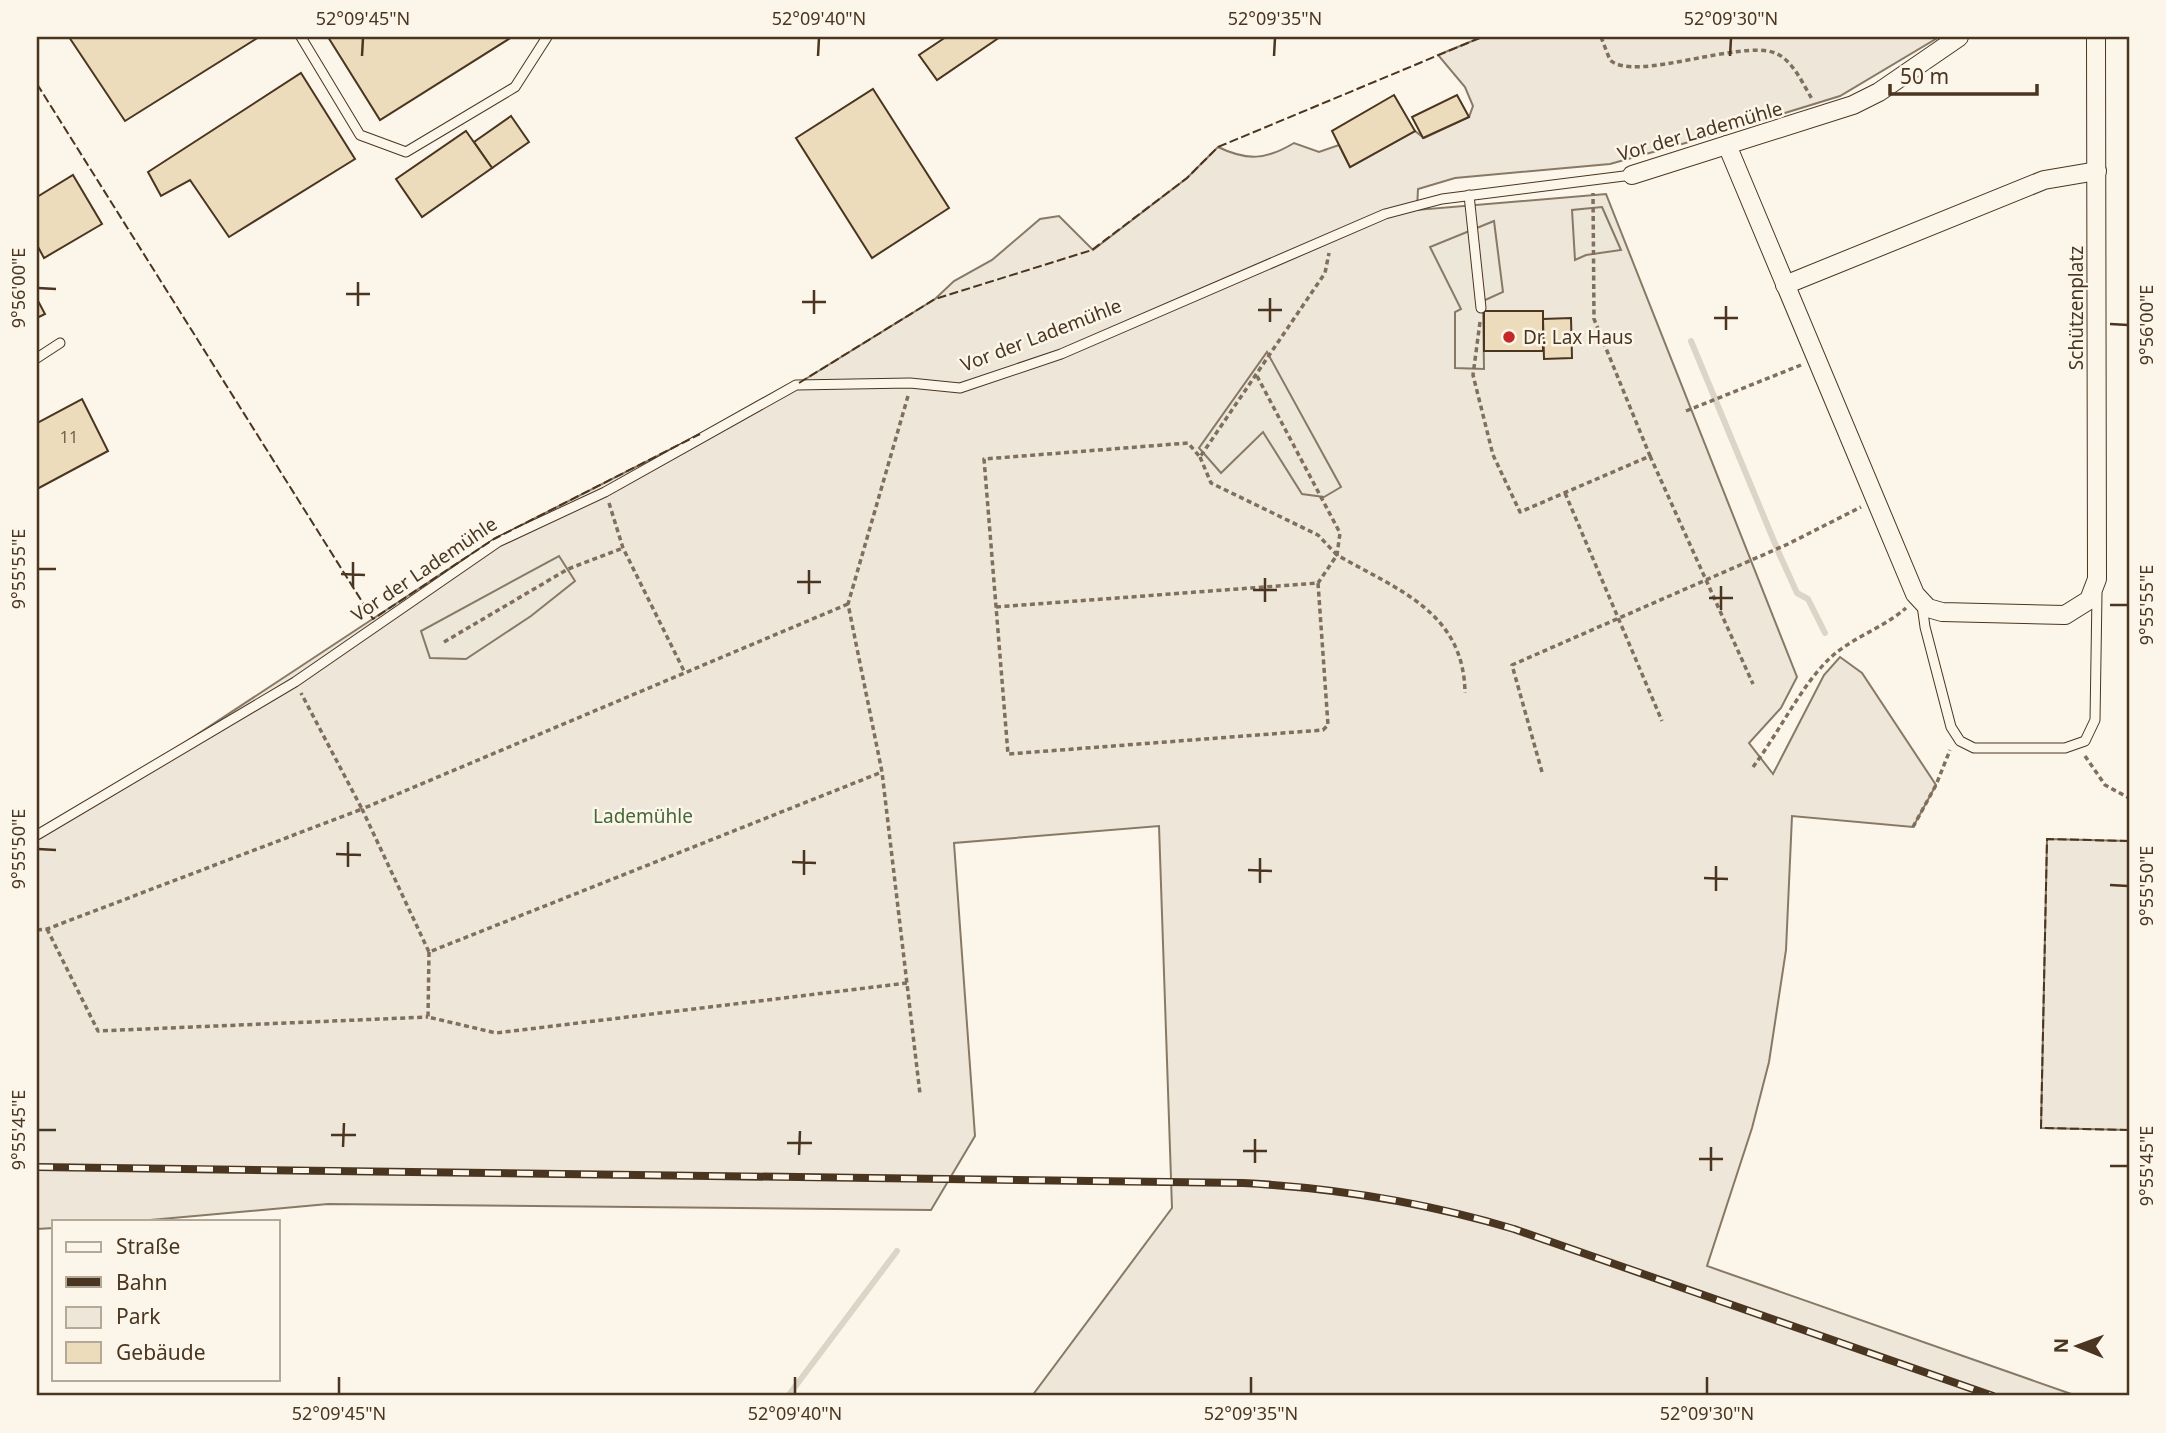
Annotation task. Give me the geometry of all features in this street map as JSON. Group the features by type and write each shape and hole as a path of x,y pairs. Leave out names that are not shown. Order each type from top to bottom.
{"street":[{"name":"Vor der Lademühle","path":"1632,176 1820,117 1872,96 1959,37"},
{"name":"Schützenplatz","path":"2096,37 2097,579"},
{"path":"1727,145 1874,498 1920,600 1942,612 2065,615 2089,600 2097,579"},
{"path":"1785,285 2044,180 2097,171"}],"lane":[{"path":"301,37 359,135 405,152 515,87 547,37"},
{"name":"Vor der Lademühle","path":"37,835 295,682 498,542 606,492 796,385 910,383 960,388 1061,354 1385,214 1442,199 1632,176"},
{"path":"1469,195 1481,308"},
{"path":"37,358 60,343"},
{"path":"1920,600 1951,727 1960,741 1974,748 2066,748 2079,745 2090,734 2095,720 2097,579"}],"path":[{"path":"1601,37 1610,60 1620,65 1683,61 1743,50 1776,53 1797,73 1820,117"},
{"path":"1592,180 1596,255 1594,319 1650,456 1753,684"},
{"path":"1200,457 1325,273 1331,237"},
{"path":"1481,308 1473,375 1493,455 1520,512 1650,456"},
{"path":"1686,411 1816,359"},
{"path":"1257,376 1340,533 1337,555 1318,583 1328,725 1323,730 1296,733 1008,754 984,459 1188,443 1200,457 1212,483 1318,535 1337,555 1420,602 1448,628 1464,667 1465,693"},
{"path":"910,383 848,604 882,772 920,1094"},
{"path":"606,492 623,548 685,673"},
{"path":"1565,493 1662,721"},
{"path":"1542,772 1512,665 1847,516 1874,498"},
{"path":"444,642 568,569 623,548"},
{"path":"996,607 1318,583"},
{"path":"1753,767 1779,733 1819,669 1844,645 1896,617 1920,600"},
{"path":"37,930 47,929 362,809 848,604"},
{"path":"295,682 362,809 429,952 428,1017"},
{"path":"1913,827 1948,760 1951,727"},
{"path":"2079,745 2105,785 2129,798"},
{"path":"429,952 882,772"},
{"path":"47,929 98,1031 428,1017 496,1033 907,984"}],"green space":[{"name":"Lademühle","path":"1482,37 1939,37 1840,96 1610,164 1455,178 1418,189 1417,210 1606,194 1797,677 1781,708 1749,743 1773,774 1824,675 1840,657 1862,673 1936,785 1913,827 1792,816 1786,950 1769,1062 1752,1128 1707,1266 2077,1396 1032,1396 1172,1208 1159,826 954,843 975,1136 931,1210 328,1204 150,1220 52,1220 52,1228 37,1229 37,840 494,539 791,388 935,299 954,281 992,260 1040,219 1059,216 1093,250 1187,178 1218,147 1238,155 1256,157 1274,153 1294,143 1319,152 1339,145 1350,167 1415,131 1424,138 1469,117 1473,106 1465,87 1438,55"},
{"path":"2047,839 2129,841 2129,1130 2041,1128"}],"shaded area":[{"path":"1602,207 1621,250 1586,255 1575,260 1572,210"},
{"path":"1494,221 1503,292 1483,301 1484,369 1455,368 1455,312 1461,309 1430,247"},
{"path":"1267,352 1341,487 1324,497 1302,494 1263,432 1221,473 1199,448"},
{"path":"559,556 575,581 531,616 466,659 430,658 421,631"}],"building":[{"path":"69,37 259,37 125,121"},
{"path":"328,37 512,37 380,120"},
{"path":"946,37 1000,37 937,80 919,55"},
{"path":"301,73 355,159 229,237 190,180 161,196 148,172"},
{"path":"873,89 949,208 872,258 796,138"},
{"path":"1394,95 1415,131 1350,167 1332,131"},
{"path":"1457,95 1469,117 1423,138 1412,117"},
{"path":"511,116 529,142 492,168 474,142"},
{"path":"466,131 492,168 422,217 396,179"},
{"path":"73,175 102,224 44,258 37,245 37,197"},
{"path":"37,299 45,314 37,318"},
{"path":"1484,311 1543,311 1543,351 1484,351"},
{"path":"1571,318 1572,358 1544,359 1543,319"},
{"path":"82,399 108,451 37,489 37,423"}],"waterway":[{"path":"1691,341 1776,546"},
{"path":"1778,551 1797,593 1808,599 1825,633"},
{"path":"788,1396 897,1251"}],"railway":[{"path":"37,1167 1243,1183 1312,1189 1413,1204 1514,1229 1993,1396"}],"fence":[{"path":"799,383 935,299 1092,250 1187,178 1218,147 1482,37"},
{"path":"37,84 373,619 494,539 700,434"},
{"path":"2129,841 2047,839 2041,1128 2129,1130"}],"place":[{"name":"Dr. Lax Haus","path":"1509,337"}]}
